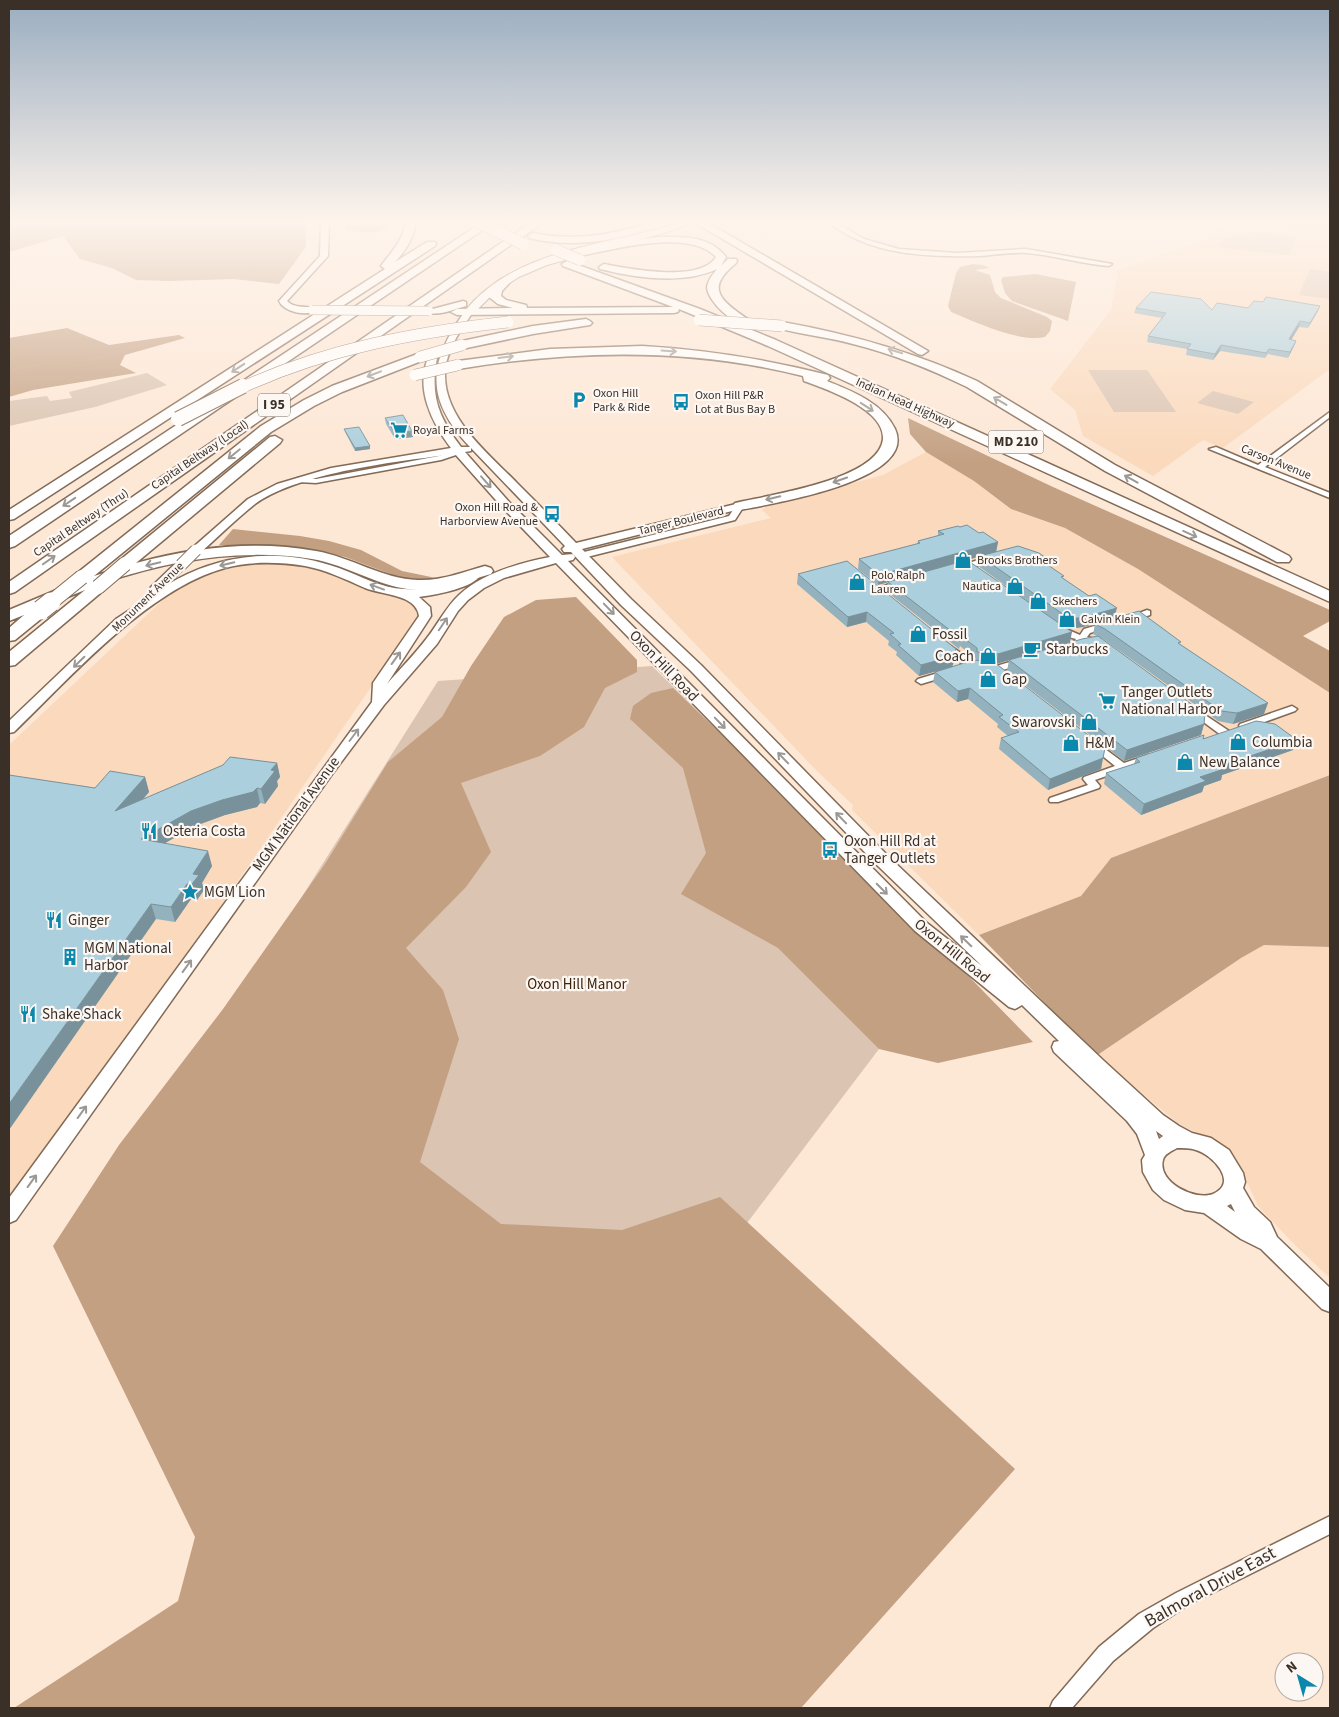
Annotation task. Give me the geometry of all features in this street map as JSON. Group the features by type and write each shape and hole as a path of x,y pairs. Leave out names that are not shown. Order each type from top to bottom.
{"highway":[{"path":"9,516 342,301"},
{"name":"Capital Beltway (Thru)","path":"9,543 372,301"},
{"name":"Capital Beltway (Thru)","path":"40,551 408,301"},
{"name":"Capital Beltway (Local)","path":"9,589 166,478 425,301"},
{"path":"501,301 514,306 537,308"},
{"path":"463,312 559,306 580,301"},
{"name":"Indian Head Highway","path":"672,301 939,418 1330,597"},
{"name":"Indian Head Highway","path":"693,301 750,324 1330,581"},
{"path":"721,301 728,311 750,324"},
{"path":"835,301 940,361 972,384 1110,468 1283,559"},
{"path":"463,312 482,316 517,312 661,310 690,313 716,319"},
{"path":"9,529 178,419 246,383 327,354 411,335 508,322 567,319 700,320 782,326 834,335 880,347 927,363 972,384"},
{"path":"9,636 266,429 337,389 420,358 462,345 516,333 566,325 654,319"},
{"path":"9,661 284,433 325,408 406,378 458,365 530,354 612,350 681,352 740,359 806,373 855,388 1146,514"},
{"path":"740,359 806,378 853,398 878,414 886,424 890,434 890,443 878,462 854,475 820,487 740,506"},
{"path":"9,616 64,592 115,574 168,561 237,551 269,550 320,556 391,580 418,585 442,583 485,571"}],"main road":[{"path":"283,301 285,305 293,308 312,310 463,312"},
{"name":"Oxon Hill Road","path":"473,301 463,312 432,358 428,375 431,404 444,430 459,451 506,505 557,555 817,824 921,927 942,946 1002,991 1134,1116 1146,1130 1154,1153"},
{"path":"433,311 446,314 463,312 477,301"},
{"name":"Oxon Hill Road","path":"463,312 442,358 440,380 451,413 476,447 579,551 626,602 674,648 884,862 1156,1120 1172,1132 1188,1140"},
{"path":"407,457 435,448 444,436 444,430"},
{"name":"Monument Avenue","path":"9,729 196,550 252,501 271,490 320,474 407,457 459,451 476,447"},
{"name":"Tanger Boulevard","path":"579,551 740,506"},
{"name":"MGM National Avenue","path":"485,571 511,561 579,551"},
{"name":"MGM National Avenue","path":"9,1214 378,702 432,641 464,596 500,575 557,555"},
{"path":"114,629 184,580 215,567 256,560 282,560 316,565 375,587 400,593 416,599 422,604 425,616 380,683 378,702"},
{"path":"464,596 498,581 525,573 550,570 575,574"},
{"path":"400,593 428,592 445,588 485,571"},
{"path":"1174,1140 1188,1140 1204,1144 1219,1153 1230,1164 1234,1178 1233,1190 1225,1199 1209,1205 1190,1203 1171,1195 1157,1182 1151,1166 1154,1153 1162,1144 1174,1140"},
{"path":"1233,1190 1247,1212 1262,1228 1269,1243"},
{"path":"1209,1205 1249,1233 1269,1243 1330,1302"}],"street":[{"path":"1260,467 1329,416"},
{"name":"Carson Avenue","path":"1213,448 1330,496"},
{"name":"Monument Avenue","path":"298,480 316,481 441,458 459,451"},
{"path":"949,570 972,568 1005,554"},
{"path":"890,600 873,587 913,580"},
{"path":"1068,647 1077,644 1087,631 1147,613"},
{"path":"1048,622 1064,633 1098,643 1106,649"},
{"path":"935,636 963,668"},
{"path":"921,681 963,668 1000,672 1032,658"},
{"path":"1186,705 1220,734 1292,709"},
{"path":"1086,738 1123,766"},
{"path":"1054,800 1095,786 1088,780 1160,754"},
{"name":"Balmoral Drive East","path":"1060,1708 1106,1654 1146,1621 1182,1599 1330,1526"}],"shaded area":[{"path":"949,301 1009,301 1047,317 1052,321 1050,331 1045,337 1023,337 985,326 951,312 948,306"},
{"path":"1012,301 1072,301 1068,321"},
{"path":"1113,301 1330,301 1330,369 1223,448 1203,440 1153,476 1083,436 1075,410 1050,389 1111,310"},
{"path":"67,328 109,345 179,335 185,338 125,355 120,365 136,373 33,390 9,397 9,338"},
{"path":"908,418 1053,487 1330,610 1330,621 1303,636 1330,651 1330,693 1138,569 1065,528 1011,509 974,481 926,452 910,434"},
{"path":"926,452 974,481 1011,509 1065,528 1138,569 1330,693 1330,775 1111,858 1081,896 979,935 852,810 853,805 817,771 612,557 771,518 762,510 765,507 883,475"},
{"path":"233,529 329,541 361,550 402,571 436,578 433,580 401,578 345,557 303,548 219,545"},
{"path":"256,560 296,561 400,593 415,604 419,617 9,1215 9,745 165,598 209,571"},
{"path":"576,597 637,660 637,672 605,688 584,727 540,756 461,783 491,852 466,887 406,948 443,990 459,1039 420,1162 501,1224 622,1230 720,1197 1015,1469 801,1708 14,1708 178,1601 195,1537 53,1246 119,1145 223,1009 325,864 388,762 442,717 471,666 504,617 536,600"},
{"path":"673,688 886,892 1033,1042 938,1063 879,1049 778,948 681,894 706,853 683,768 630,719 633,706 651,693"},
{"path":"1330,775 1330,947 1264,945 1241,958 1096,1056 979,935 1081,896 1111,858"},
{"path":"1264,945 1330,947 1330,1278 1258,1206 1249,1186 1220,1145 1178,1123 1096,1056 1241,958"}],"green space":[{"path":"1088,370 1147,370 1176,412 1114,412"},
{"path":"147,373 167,385 95,407 9,426 9,401 47,396 50,401 72,398 69,392"},
{"path":"1213,391 1254,402 1238,414 1197,403"},
{"name":"Oxon Hill Manor","path":"652,666 983,991 879,1049 747,1223 599,1293 161,1120 438,681"}],"building":[{"path":"1142,301 1203,301 1212,310 1217,303 1248,308 1254,301 1291,301 1320,306 1310,323 1300,321 1289,339 1296,341 1290,352 1269,349 1266,353 1221,345 1215,354 1187,349 1191,344 1148,336 1166,313 1136,308"},
{"path":"403,415 412,431 395,433 385,418"},
{"name":"Royal Farms","path":"359,427 370,446 355,448 344,429"},
{"path":"967,525 979,533 983,532 998,542 879,575 859,559 920,543 918,541 944,534 938,531"},
{"path":"1018,546 1039,553 1049,560 1042,561 1064,576 1061,577 1089,596 1096,594 1117,608 1070,619 980,556"},
{"path":"967,560 1072,632 998,654 977,652 977,648 961,636 960,638 888,582"},
{"path":"847,561 956,649 954,656 921,665 898,645 901,644 890,634 894,633 867,612 848,617 798,574"},
{"name":"Tanger Outlets National Harbor","path":"1139,611 1181,642 1178,643 1268,703 1237,713 1221,711 1105,629 1095,624"},
{"name":"Tanger Outlets National Harbor","path":"1098,636 1205,714 1204,724 1127,750 1009,660"},
{"name":"Tanger Outlets National Harbor","path":"974,660 994,662 1105,748 1103,758 1050,779 1001,738 1019,732 999,717 1003,715 970,688 958,691 935,672"},
{"name":"Tanger Outlets National Harbor","path":"1256,721 1275,724 1297,740 1221,766 1224,769 1200,777 1206,781 1144,804 1106,773 1140,762 1136,758 1204,735 1203,739"},
{"name":"MGM National Harbor","path":"230,757 277,763 271,770 275,771 261,789 257,788 253,792 191,811 141,839 208,851 193,874 199,875 192,884 187,884 171,907 151,904 9,1104 9,775 95,788 110,771 145,777 115,811 223,765"}],"waterway":[{"path":"9,370 36,366 43,362 85,361 141,345"}],"place":[{"name":"Oxon Hill Park & Ride","path":"579,400"},
{"name":"Oxon Hill P&R Lot at Bus Bay B","path":"681,402"},
{"name":"Royal Farms","path":"399,430"},
{"name":"Oxon Hill Road & Harborview Avenue","path":"552,514"},
{"name":"Brooks Brothers","path":"963,560"},
{"name":"Polo Ralph Lauren","path":"857,582"},
{"name":"Nautica","path":"1015,586"},
{"name":"Skechers","path":"1038,601"},
{"name":"Calvin Klein","path":"1067,619"},
{"name":"Fossil","path":"918,634"},
{"name":"Starbucks","path":"1032,649"},
{"name":"Coach","path":"988,656"},
{"name":"Gap","path":"988,679"},
{"name":"Tanger Outlets National Harbor","path":"1107,701"},
{"name":"Swarovski","path":"1089,722"},
{"name":"Columbia","path":"1238,742"},
{"name":"H&M","path":"1071,743"},
{"name":"New Balance","path":"1185,762"},
{"name":"Osteria Costa","path":"149,831"},
{"name":"Oxon Hill Rd at Tanger Outlets","path":"830,850"},
{"name":"MGM Lion","path":"190,892"},
{"name":"Ginger","path":"54,920"},
{"name":"MGM National Harbor","path":"70,957"},
{"name":"Shake Shack","path":"28,1014"}]}
